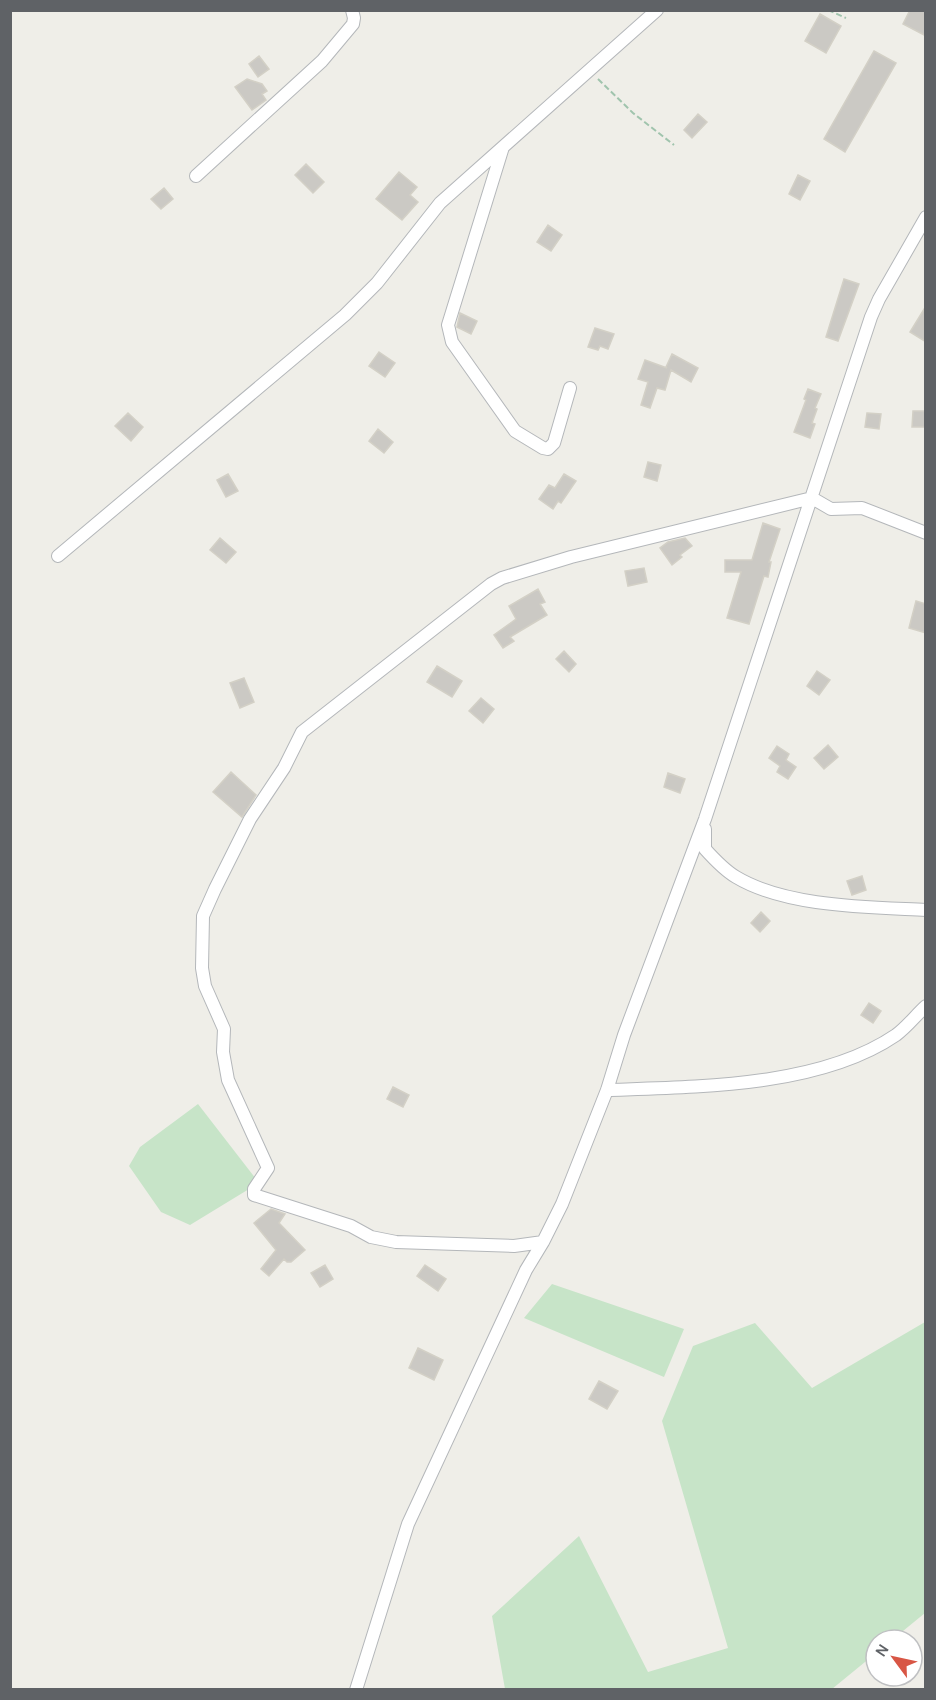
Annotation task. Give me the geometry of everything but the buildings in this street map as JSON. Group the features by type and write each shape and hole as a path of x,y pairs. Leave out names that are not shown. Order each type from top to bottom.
{"street":[{"path":"196,176 322,60 353,24 352,10"},
{"path":"58,556 364,297 440,203 657,10"},
{"path":"503,146 448,325 452,342 515,431 543,448 548,449 554,442 570,388"},
{"path":"356,1689 408,1524 526,1270 543,1242 580,1161 607,1090 624,1035 705,819 871,317 926,217"},
{"path":"543,1242 514,1246 389,1241 371,1237 351,1226 254,1195 254,1189 268,1168 228,1080 223,1052 224,1029 206,986 202,968 203,916 250,819 284,768 302,732 491,584 502,578 571,557 812,498 831,509 862,508 926,533"},
{"path":"705,819 705,849 734,876 751,885 776,894 824,902 926,910"},
{"path":"607,1090 690,1088 764,1079 828,1066 867,1052 898,1034 926,1006"}],"path":[{"path":"828,10 846,18"},
{"path":"590,70 633,113 674,145"}],"green space":[{"path":"198,1104 259,1183 190,1225 161,1212 129,1166 140,1147"},
{"path":"552,1284 684,1329 664,1377 524,1318"},
{"path":"925,1322 925,1613 907,1628 864,1628 864,1663 832,1689 505,1689 492,1616 579,1536 648,1672 728,1648 662,1421 693,1346 755,1323 812,1388"}]}
